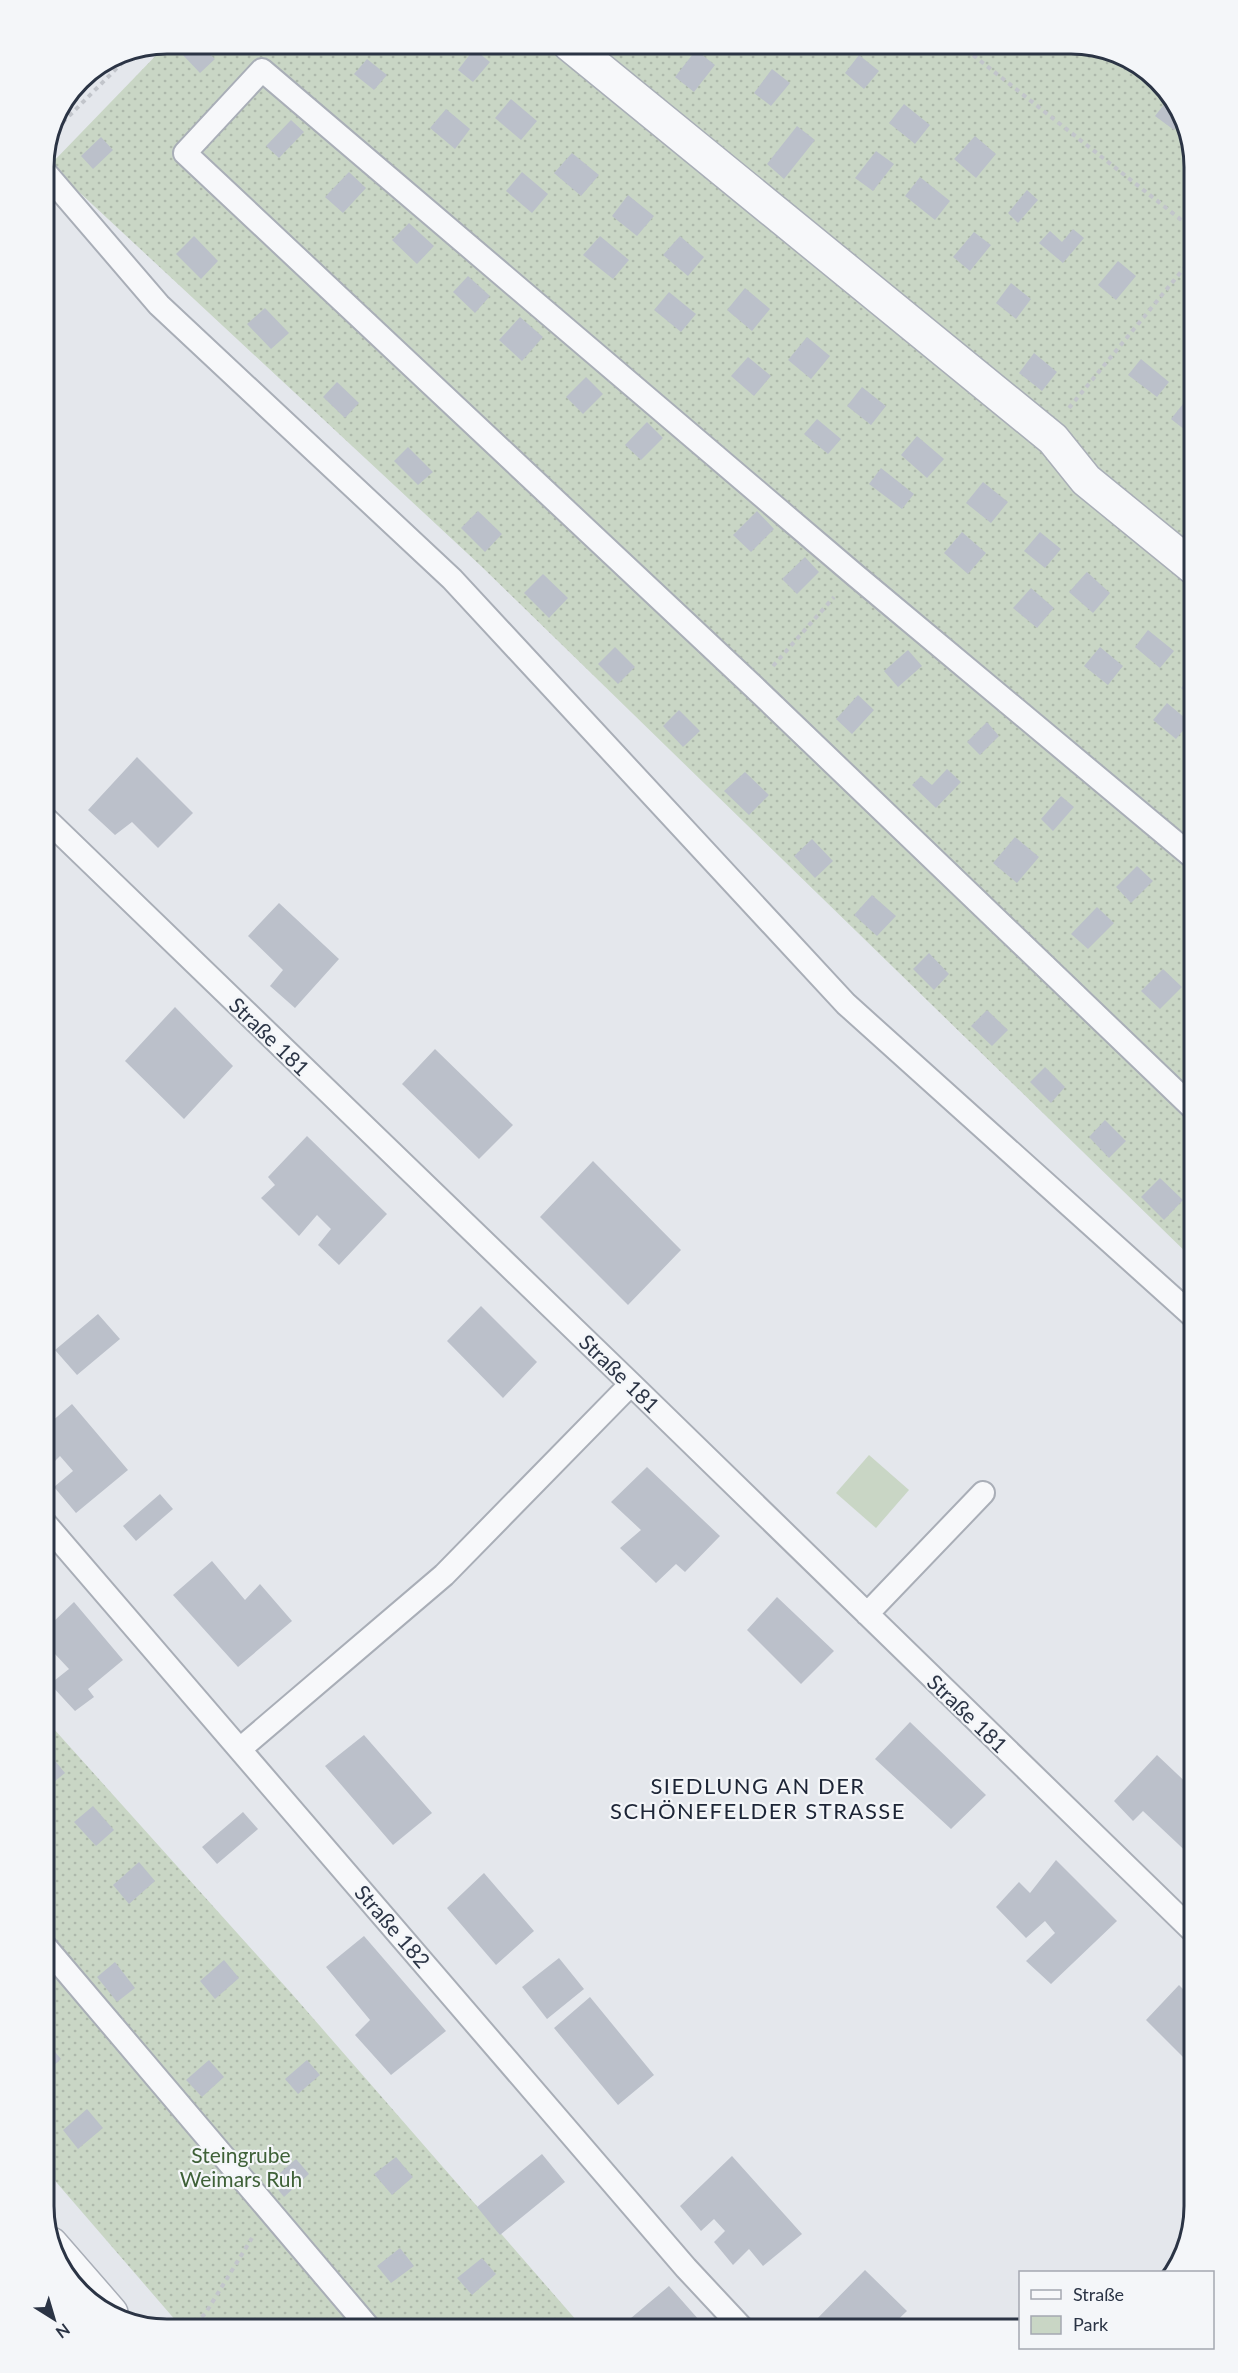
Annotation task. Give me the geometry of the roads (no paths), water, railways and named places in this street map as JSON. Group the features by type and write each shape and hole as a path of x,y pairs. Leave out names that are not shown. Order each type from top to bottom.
{"street":[{"path":"581,54 1053,439 1086,480 1184,560"},
{"path":"75,2271 89,2288"}],"lane":[{"path":"1184,850 855,574 262,70 185,153 754,687 1184,1098"},
{"path":"54,183 159,304 452,579 846,1004 1184,1308"},
{"name":"Straße 181","path":"54,827 1184,1922"},
{"path":"240,1749 444,1575 631,1384"},
{"path":"867,1614 983,1493"},
{"name":"Straße 182","path":"54,1534 686,2268 734,2319"},
{"path":"54,1957 361,2319"}],"district":[{"name":"SIEDLUNG AN DER SCHÖNEFELDER STRASSE","path":"758,1798"}],"park label":[{"name":"Steingrube Weimars Ruh","path":"241,2166"}]}
